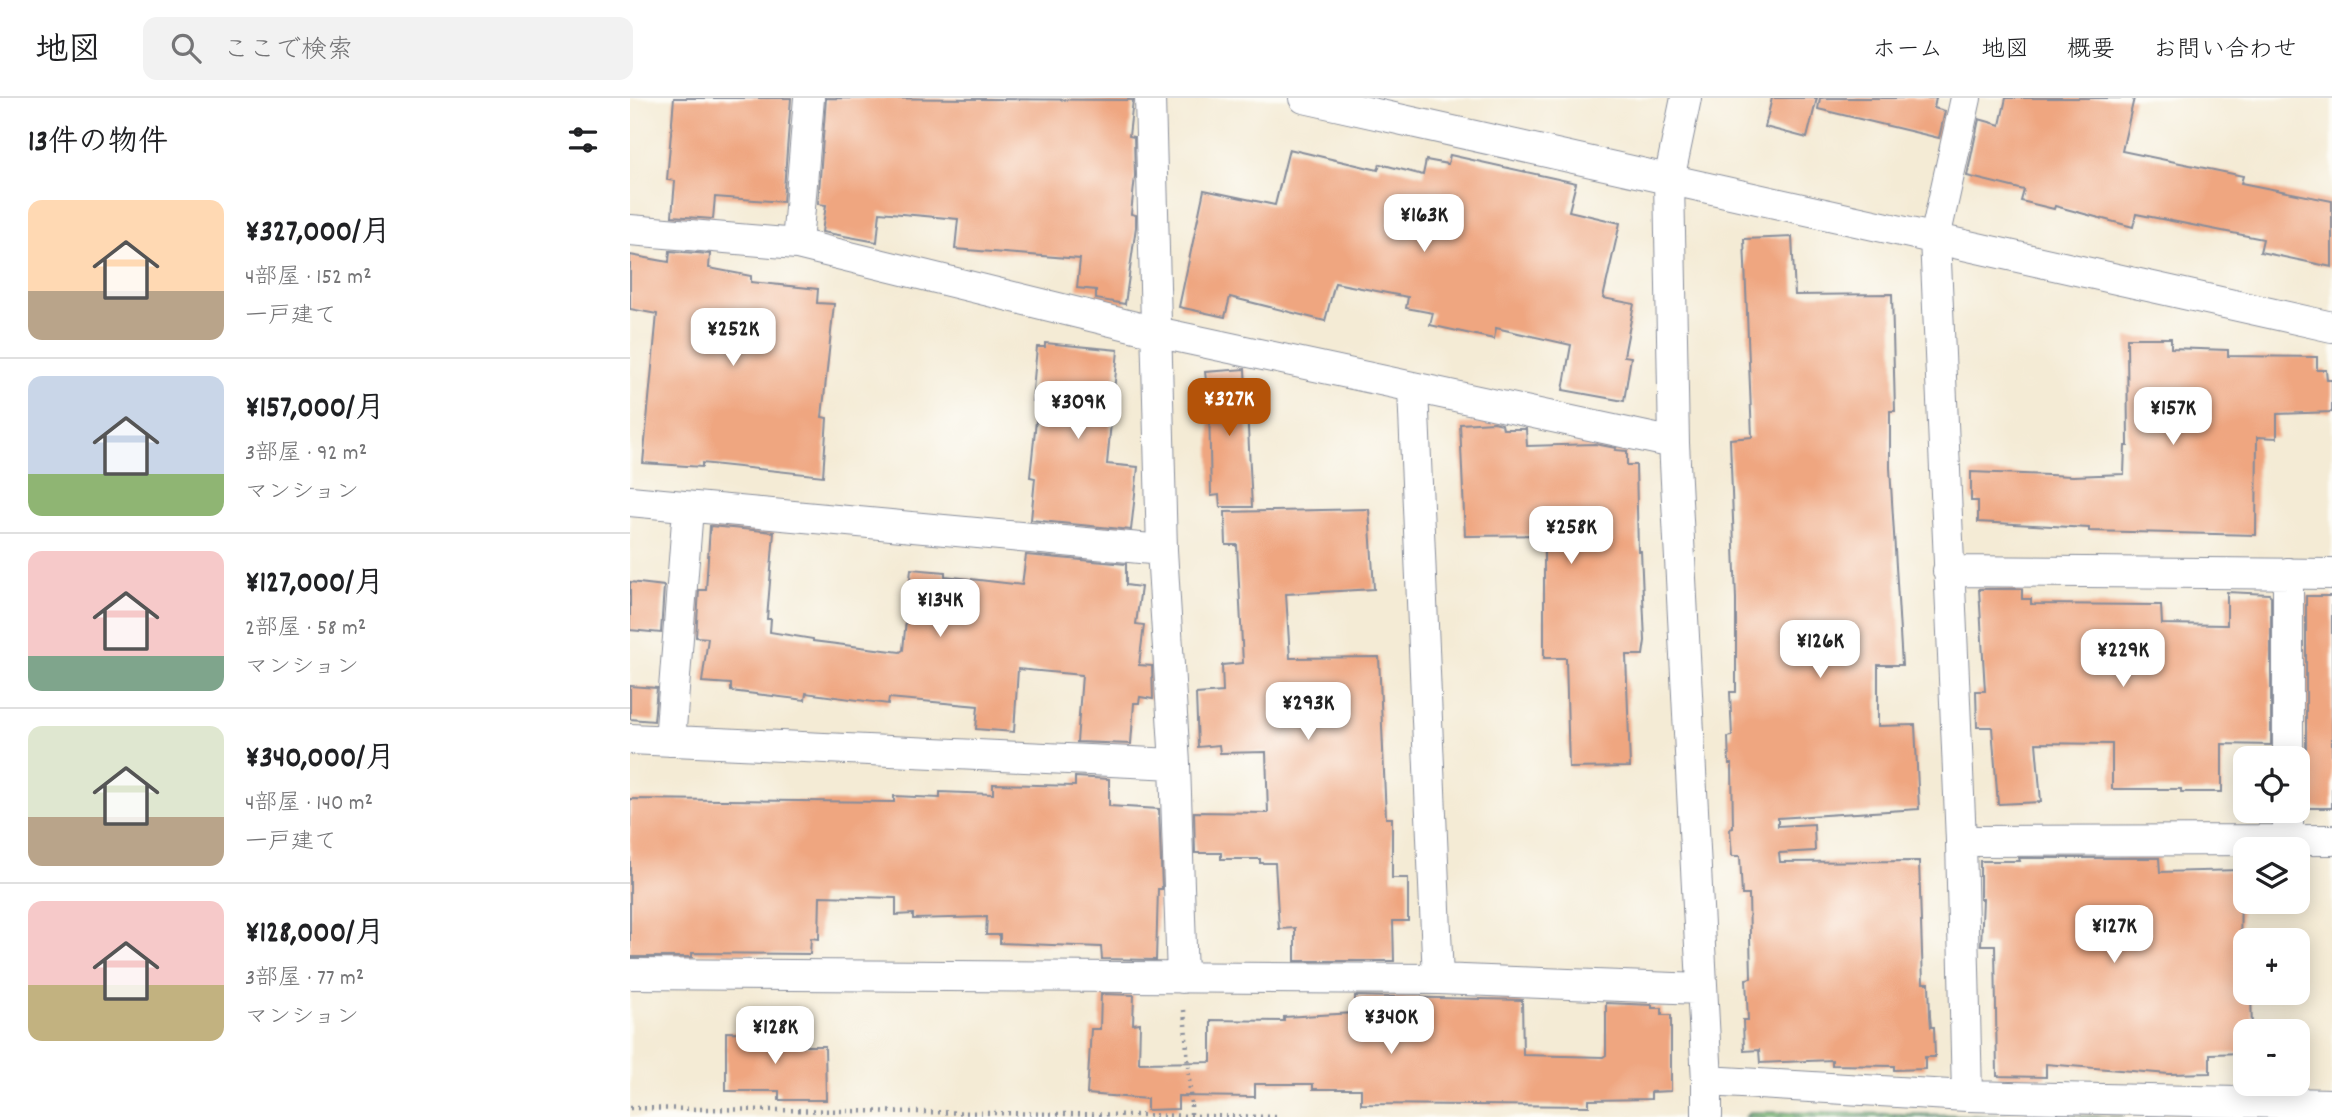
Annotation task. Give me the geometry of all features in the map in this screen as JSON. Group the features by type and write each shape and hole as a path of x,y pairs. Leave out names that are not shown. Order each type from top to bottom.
{"street":[{"path":"797,244 809,98"},
{"path":"1150,98 1162,550 1175,764 1182,978"},
{"path":"1304,98 2332,327"},
{"path":"1686,98 1669,180 1674,443 1707,1117"},
{"path":"1966,98 1935,238 1961,841 1967,1096"},
{"path":"630,230 797,244 1156,332 1674,443"},
{"path":"1413,389 1438,979"},
{"path":"630,501 1162,550"},
{"path":"670,741 688,508"},
{"path":"1948,571 2332,574"},
{"path":"2288,573 2288,746"},
{"path":"630,738 1175,764"},
{"path":"1961,841 2233,840"},
{"path":"2310,840 2332,840"},
{"path":"630,974 1438,979 1701,989"},
{"path":"1707,1081 1967,1096 2332,1104"}],"path":[{"path":"1182,978 1191,1116"},
{"path":"630,1108 1280,1117"}],"green space":[{"path":"1750,1112 2124,1117 1745,1117"}],"building":[{"path":"674,98 791,98 783,202 715,197 713,219 672,216 675,181 667,180"},
{"path":"826,98 1133,100 1129,136 1134,137 1135,176 1131,214 1136,215 1136,227 1125,304 1096,299 1096,290 1077,288 1080,259 955,249 958,219 880,212 877,242 822,232 826,205 818,204"},
{"path":"1772,98 1817,98 1807,138 1765,127"},
{"path":"1820,98 1936,98 1934,108 1945,111 1939,138 1818,109"},
{"path":"2006,98 2134,98 2122,151 2243,176 2241,183 2332,201 2332,267 2260,252 2263,239 2136,214 2133,227 2055,206 2054,209 2021,201 2024,190 1967,176 1979,119 2000,125"},
{"path":"1289,149 1378,170 1380,164 1423,175 1426,160 1448,164 1450,155 1576,183 1569,211 1620,223 1603,298 1634,304 1624,356 1631,357 1624,401 1563,390 1571,345 1496,328 1494,339 1430,325 1433,313 1406,308 1408,297 1335,283 1325,321 1230,297 1225,317 1179,307 1204,190 1275,205"},
{"path":"1792,237 1795,295 1892,294 1895,411 1890,411 1890,468 1902,665 1878,665 1878,726 1915,725 1919,809 1778,818 1778,826 1814,824 1815,851 1779,853 1780,862 1919,861 1923,983 1929,983 1935,1057 1925,1057 1925,1069 1894,1070 1894,1066 1832,1065 1832,1060 1760,1063 1759,1050 1744,1051 1743,1020 1748,1020 1746,979 1751,978 1749,895 1742,895 1740,856 1732,856 1730,829 1733,828 1732,764 1729,764 1728,737 1732,736 1730,692 1736,692 1736,599 1730,439 1752,437 1744,239"},
{"path":"670,251 710,254 709,268 751,276 751,282 818,289 817,303 834,304 822,417 827,418 823,476 702,463 702,467 643,463 657,314 630,309 630,255 669,262"},
{"path":"2127,338 2171,338 2171,348 2228,350 2228,356 2317,357 2317,370 2326,370 2327,380 2332,380 2332,412 2277,414 2277,438 2257,437 2256,535 2089,531 2089,528 1978,522 1978,501 1971,501 1971,472 2073,476 2124,474 2125,446 2128,446"},
{"path":"1045,343 1118,350 1107,464 1138,467 1131,530 1031,520 1035,478 1030,477 1038,402 1032,401 1037,347 1045,347"},
{"path":"1245,369 1252,507 1220,507 1219,495 1211,496 1209,405 1205,372"},
{"path":"1460,424 1502,424 1503,429 1526,429 1527,446 1595,444 1627,451 1627,465 1636,465 1638,551 1641,551 1645,641 1643,655 1626,655 1630,767 1569,768 1566,658 1544,658 1544,535 1465,536"},
{"path":"1369,509 1374,589 1286,594 1290,658 1379,657 1386,818 1392,818 1392,878 1408,878 1408,921 1393,921 1394,961 1295,961 1295,928 1279,929 1275,863 1260,863 1260,859 1221,859 1221,853 1195,853 1194,812 1268,813 1266,752 1220,753 1219,745 1198,747 1196,694 1223,692 1222,665 1243,663 1237,545 1226,545 1225,512"},
{"path":"710,526 774,532 767,619 771,619 770,632 813,641 900,652 903,650 911,569 1022,585 1026,555 1126,564 1126,585 1141,587 1136,624 1144,625 1139,665 1152,666 1153,699 1140,697 1139,703 1134,703 1131,744 1077,742 1082,675 1018,669 1014,732 976,729 978,706 889,698 888,704 806,693 805,700 731,691 731,684 702,682 708,638 696,637 699,590 706,590"},
{"path":"630,582 664,586 661,633 630,630"},
{"path":"1979,589 2022,589 2022,599 2031,599 2031,604 2161,605 2162,624 2227,625 2227,592 2269,594 2271,745 2222,744 2222,792 2181,792 2181,789 2112,789 2112,744 2036,743 2041,802 1998,804 1992,727 1977,727 1976,691 1985,691"},
{"path":"2306,596 2332,596 2332,808 2310,808 2310,746 2306,746"},
{"path":"630,686 657,688 654,721 630,719"},
{"path":"1075,777 1109,779 1109,806 1159,809 1162,889 1158,889 1156,960 1102,959 1101,947 1000,943 1000,935 986,935 987,917 913,919 913,914 896,915 896,898 820,896 819,939 811,938 810,954 692,953 692,957 630,957 630,799 894,802 894,796 940,798 940,792 993,794 993,784 1075,786"},
{"path":"2019,858 2159,858 2160,872 2233,870 2233,914 2241,914 2240,928 2233,928 2233,1005 2251,1005 2252,1019 2233,1019 2233,1053 2210,1054 2210,1073 2169,1074 2046,1064 2046,1077 1997,1076 1995,945 1981,945 1983,899 1980,899 1980,861 2020,861"},
{"path":"1101,994 1134,995 1133,1024 1140,1023 1139,1063 1211,1062 1211,1020 1284,1021 1284,1017 1355,1013 1355,996 1522,1000 1523,1055 1603,1057 1606,1055 1606,1003 1652,1005 1652,1008 1662,1008 1662,1015 1671,1015 1671,1091 1651,1092 1651,1099 1589,1100 1589,1106 1361,1104 1361,1089 1313,1089 1313,1084 1255,1084 1255,1097 1178,1096 1178,1109 1147,1110 1147,1099 1087,1094 1091,1029 1100,1029"},
{"path":"726,1032 798,1034 797,1046 825,1046 826,1100 779,1100 779,1091 726,1091"}]}
